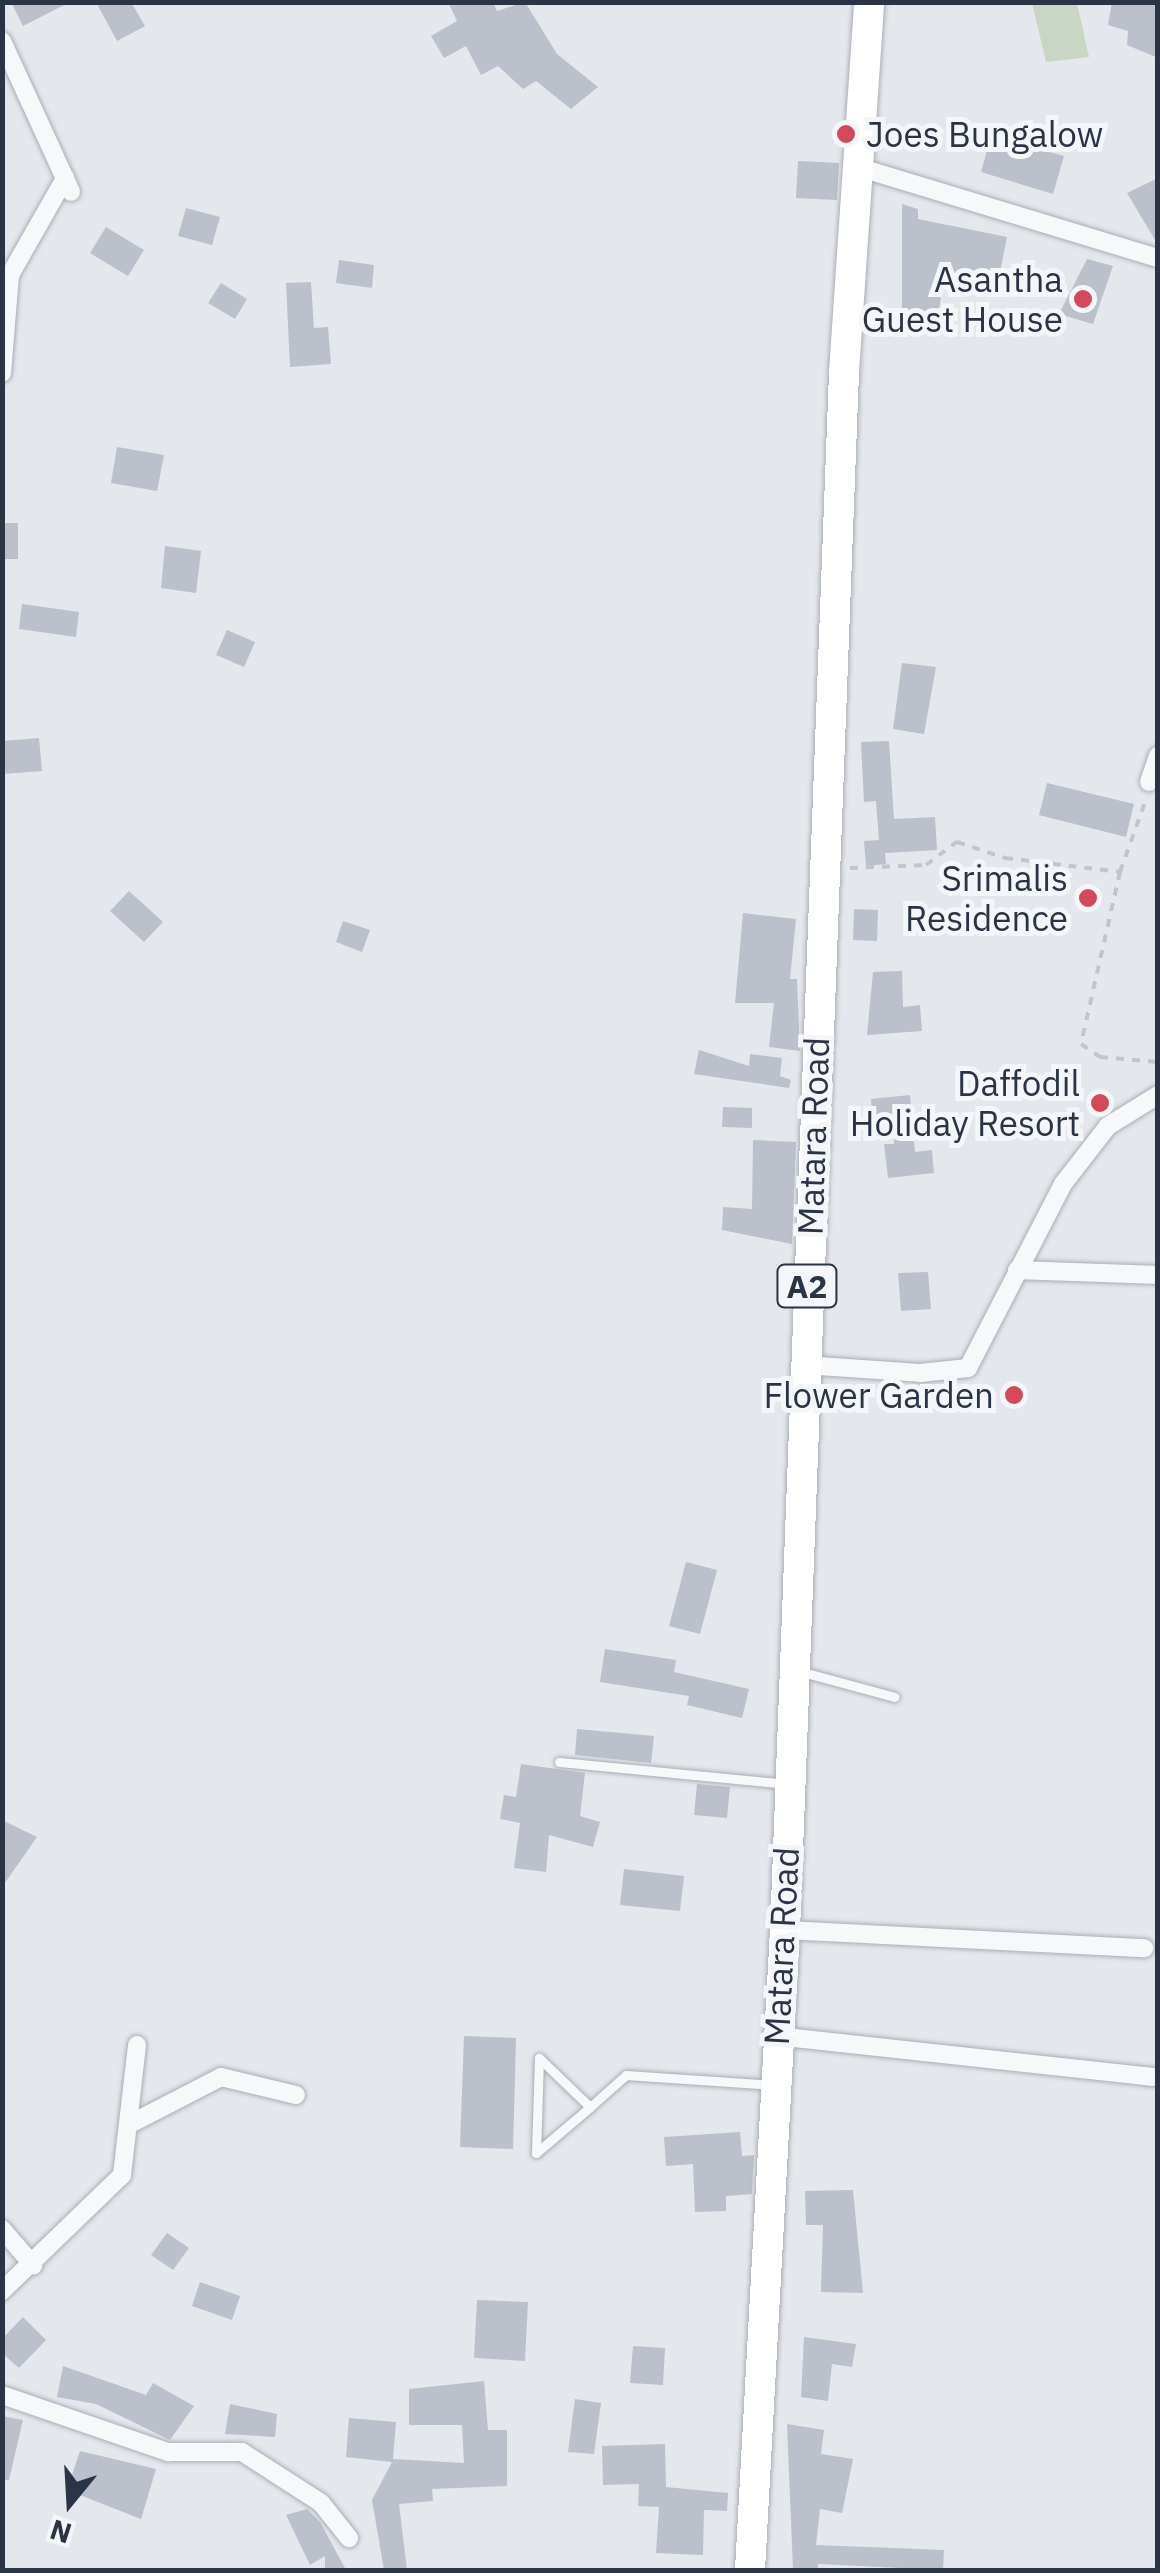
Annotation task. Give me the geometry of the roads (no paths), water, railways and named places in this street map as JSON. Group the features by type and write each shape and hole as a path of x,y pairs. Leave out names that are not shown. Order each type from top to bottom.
{"highway":[{"name":"Matara Road","path":"750,2570 776,2036 785,1930 844,372 862,168 869,2"}],"street":[{"path":"2,41 68,185 10,274 2,373"},
{"path":"862,168 1158,258"},
{"path":"1149,782 1158,756"},
{"path":"804,1365 920,1373 968,1368 1063,1184 1108,1126 1158,1095"},
{"path":"1018,1270 1158,1275"},
{"path":"785,1930 1145,1948"},
{"path":"776,2036 1153,2078"},
{"path":"2,2290 122,2175 134,2122 137,2045"},
{"path":"134,2122 222,2077 296,2095"},
{"path":"2,2228 32,2265"},
{"path":"2,2395 168,2452 242,2452 321,2503 349,2538"}],"lane":[{"path":"792,1669 895,1696"},
{"path":"559,1762 788,1784"},
{"path":"590,2106 539,2058 536,2153 626,2075 774,2085"}],"place":[{"name":"Joes Bungalow","path":"846,134"},
{"name":"Asantha Guest House","path":"1083,299"},
{"name":"Srimalis Residence","path":"1088,898"},
{"name":"Daffodil Holiday Resort","path":"1100,1103"},
{"name":"Flower Garden","path":"1014,1395"}]}
